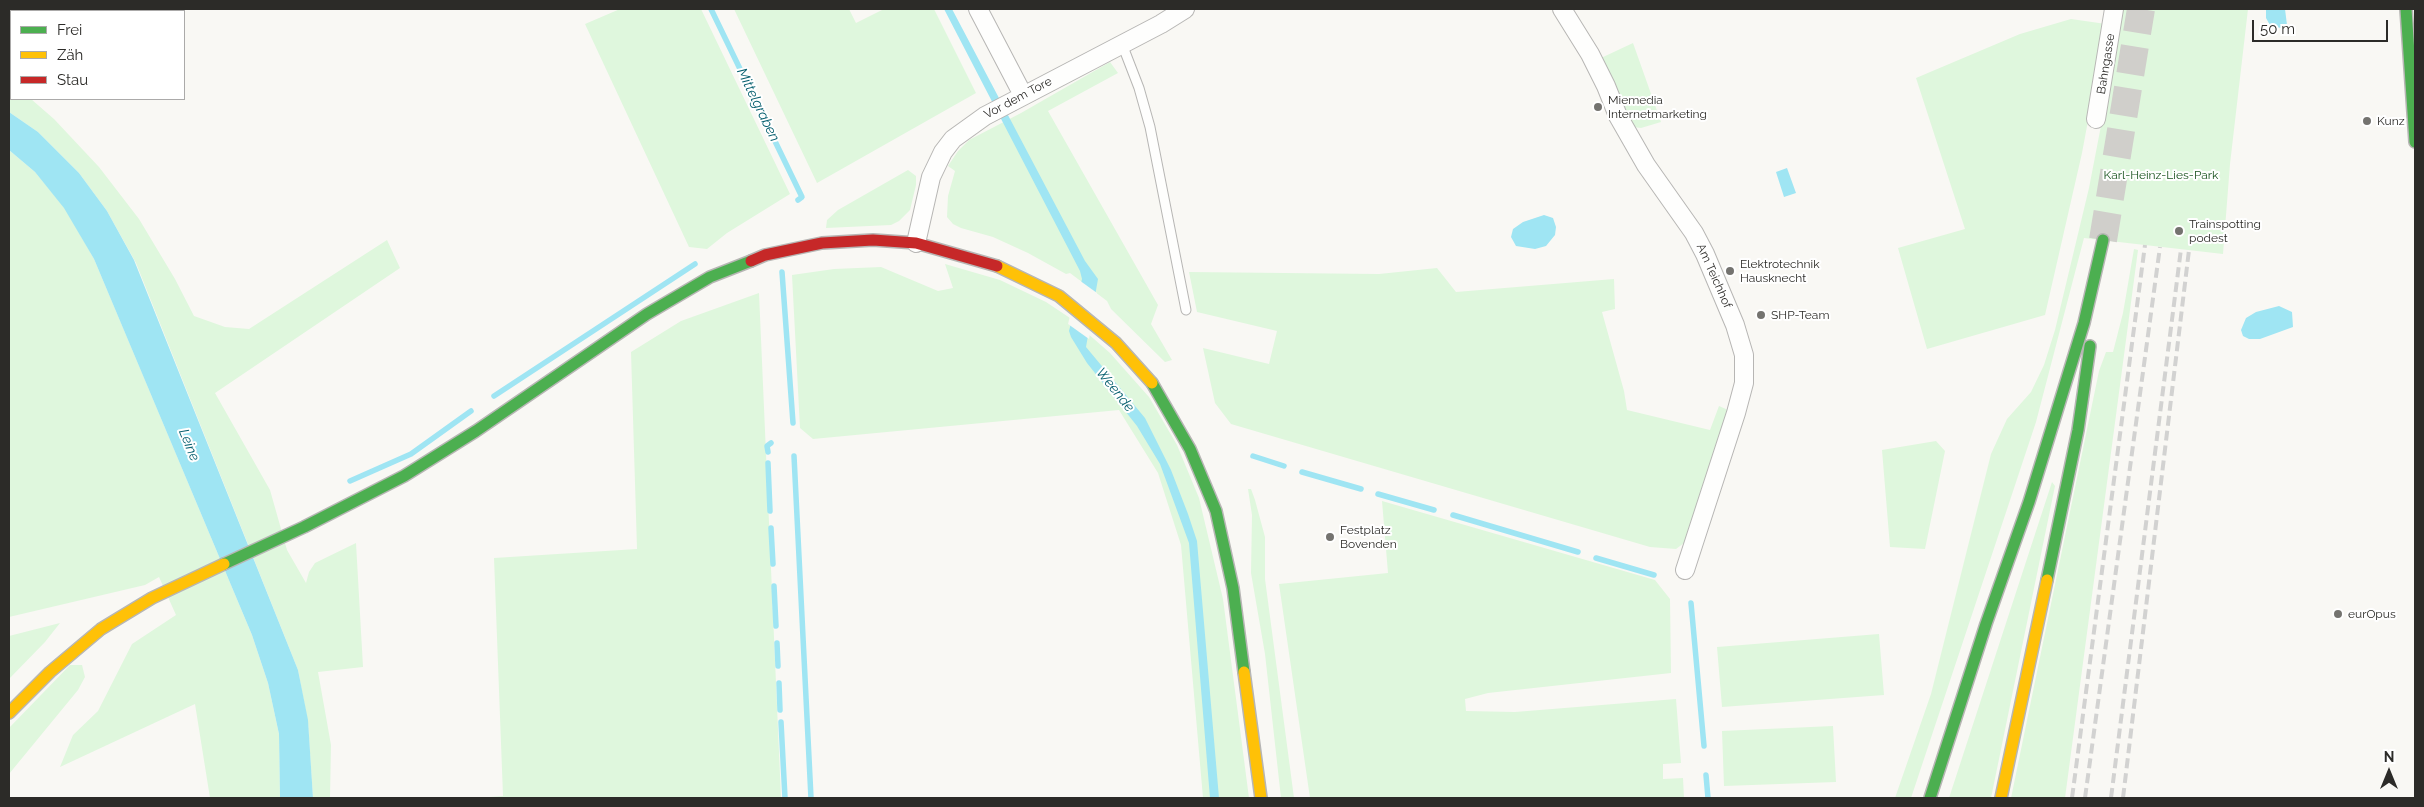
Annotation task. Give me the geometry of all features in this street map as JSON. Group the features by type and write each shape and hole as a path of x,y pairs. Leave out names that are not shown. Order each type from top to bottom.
{"main road":[{"path":"2406,9 2412,73 2415,142"},
{"path":"9,712 50,672 100,629 152,598 374,493 439,455 647,314 710,277 765,255 822,243 873,240 916,243 956,252 1004,268 1059,296 1116,343 1144,372 1160,394 1190,449 1216,512 1233,588 1260,798"},
{"path":"2001,798 2078,430 2087,376 2103,240"},
{"path":"1930,798 1986,624 2029,502 2081,332 2100,259"}],"street":[{"path":"978,9 1018,98"},
{"name":"Vor dem Tore","path":"916,243 931,177 937,163 953,139 985,116 1161,24 1185,9"},
{"name":"Am Teichhof","path":"1562,9 1590,54 1618,116 1646,165 1694,233 1730,312 1743,350 1744,383 1685,570"},
{"name":"Bahngasse","path":"2096,119 2114,9"}],"lane":[{"path":"1122,44 1139,88 1150,126 1186,310"}],"green space":[{"path":"620,9 701,9 790,194 727,233 707,249 689,247 585,24"},
{"path":"734,9 849,9 856,23 884,9 934,9 976,93 817,183"},
{"name":"Karl-Heinz-Lies-Park","path":"2119,9 2248,9 2230,164 2223,254 2084,238 2036,422 1911,798 1895,798 1931,694 1991,454 2007,419 2031,392 2044,365 2055,330 2089,188 2110,79"},
{"path":"2071,19 2106,24 2082,153 2045,315 1927,349 1898,248 1965,229 1916,78 2020,34"},
{"path":"1633,43 1661,122 1641,128 1633,127 1601,58"},
{"path":"1110,62 1118,73 1048,111 1158,305 1151,324 1172,360 1165,362 1111,309 1107,301 1070,273 1066,274 1028,253 993,237 961,228 953,224 947,217 948,196 955,171 948,166 958,151 969,140 1021,113"},
{"path":"9,82 10,100 32,100 54,119 99,167 139,219 175,279 194,316 225,327 249,329 387,240 400,268 215,393 270,490 287,550 306,583 309,572 315,563 356,543 363,667 318,672 331,745 330,798 313,798 308,723 298,670 136,263 107,211 79,173 38,132 9,112"},
{"path":"9,150 35,172 65,208 94,259 252,635 268,683 279,734 280,798 210,798 195,704 60,767 73,735 98,711 132,644 176,615 159,577 145,585 9,617"},
{"path":"908,170 916,176 916,185 910,210 899,221 891,225 826,228 827,220 838,210"},
{"path":"2134,249 2138,250 2065,798 2011,798 2099,371 2106,352 2113,352 2123,313"},
{"path":"945,264 1000,280 1046,302 1070,318 1110,353 1149,397 1177,445 1199,498 1223,599 1249,798 1203,798 1181,545 1158,473 1119,410 813,439 800,428 792,275 834,269 881,267 938,291 953,288"},
{"path":"1437,268 1456,292 1614,279 1615,309 1602,312 1624,391 1627,410 1710,430 1719,406 1728,410 1688,540 1676,549 1650,547 1231,424 1215,403 1203,348 1269,364 1277,331 1197,312 1189,272 1379,274"},
{"path":"759,293 781,798 476,798 503,796 494,558 637,549 631,352 681,321"},
{"path":"1936,441 1945,451 1925,549 1890,547 1882,450"},
{"path":"2052,482 2055,486 1991,798 1949,798"},
{"path":"1248,489 1251,489 1255,500 1265,537 1265,579 1294,798 1281,798 1265,654 1251,573 1252,515"},
{"path":"1382,501 1655,580 1670,599 1671,673 1488,693 1465,699 1466,711 1515,712 1676,699 1681,763 1663,764 1663,779 1683,778 1684,798 1310,798 1279,584 1388,573"},
{"path":"60,623 45,642 9,679 9,636"},
{"path":"1879,634 1884,695 1722,707 1717,647"},
{"path":"70,665 82,665 85,677 78,690 9,774 9,728"},
{"path":"1833,726 1836,782 1724,786 1722,731"}],"water":[{"name":"Weende","path":"944,9 952,9 1085,261 1098,279 1086,347 1145,418 1171,470 1188,514 1197,541 1219,798 1210,798 1189,543 1160,464 1137,426 1087,363 1071,337 1069,331 1082,279 1080,271"},
{"path":"2266,9 2285,9 2287,25 2283,28 2271,27 2266,18"},
{"name":"Leine","path":"9,112 38,132 79,173 107,211 134,260 298,670 308,720 313,798 280,798 279,734 268,683 252,635 94,259 64,208 35,172 9,150"},
{"path":"1787,168 1796,193 1784,197 1776,172"},
{"path":"1544,215 1553,218 1556,227 1555,235 1546,246 1535,249 1516,246 1511,237 1513,229 1523,222"},
{"path":"2279,306 2292,312 2293,327 2260,339 2249,339 2243,336 2241,330 2246,318 2256,312"}],"pier":[{"path":"1079,280 1097,293 1089,339 1068,324"}],"waterway":[{"name":"Mittelgraben","path":"711,9 802,197 798,200"},
{"path":"494,396 695,264"},
{"path":"782,272 793,423"},
{"path":"350,481 411,454 471,411"},
{"path":"768,452 767,446 771,443"},
{"path":"794,456 811,798"},
{"path":"1253,456 1284,466"},
{"path":"768,463 770,511"},
{"path":"1302,472 1361,489"},
{"path":"1378,494 1434,510"},
{"path":"1453,515 1578,552"},
{"path":"771,528 773,564"},
{"path":"1596,558 1654,575"},
{"path":"774,586 776,626"},
{"path":"1691,603 1704,746"},
{"path":"777,643 778,666"},
{"path":"779,683 780,710"},
{"path":"781,722 785,798"},
{"path":"1706,775 1708,798"}],"tunnel":[{"path":"2103,240 2141,9"}],"railway":[{"path":"2072,798 2145,245"},
{"path":"2085,798 2160,247"},
{"path":"2111,798 2181,249"},
{"path":"2123,798 2189,250"}],"traffic: fast":[{"path":"2406,9 2415,142"},
{"path":"1930,798 1986,624 2029,502 2084,323 2103,240"},
{"path":"224,564 304,527 404,476 476,431 647,314 710,277 751,261"},
{"path":"2047,580 2078,430 2090,346"},
{"path":"1152,383 1190,449 1216,511 1233,588 1244,672"}],"traffic: slow":[{"path":"997,266 1059,296 1116,343 1152,383"},
{"path":"9,713 50,672 101,629 152,598 224,564"},
{"path":"2001,798 2047,580"},
{"path":"1244,672 1261,798"}],"traffic: jam":[{"path":"751,261 765,255 822,243 873,240 916,243 997,266"}],"place":[{"name":"Miemedia Internetmarketing","path":"1598,107"},
{"name":"Kunz","path":"2367,121"},
{"name":"Trainspotting podest","path":"2179,231"},
{"name":"Elektrotechnik Hausknecht","path":"1730,271"},
{"name":"SHP-Team","path":"1761,315"},
{"name":"Festplatz Bovenden","path":"1330,537"},
{"name":"eurOpus","path":"2338,614"}]}
